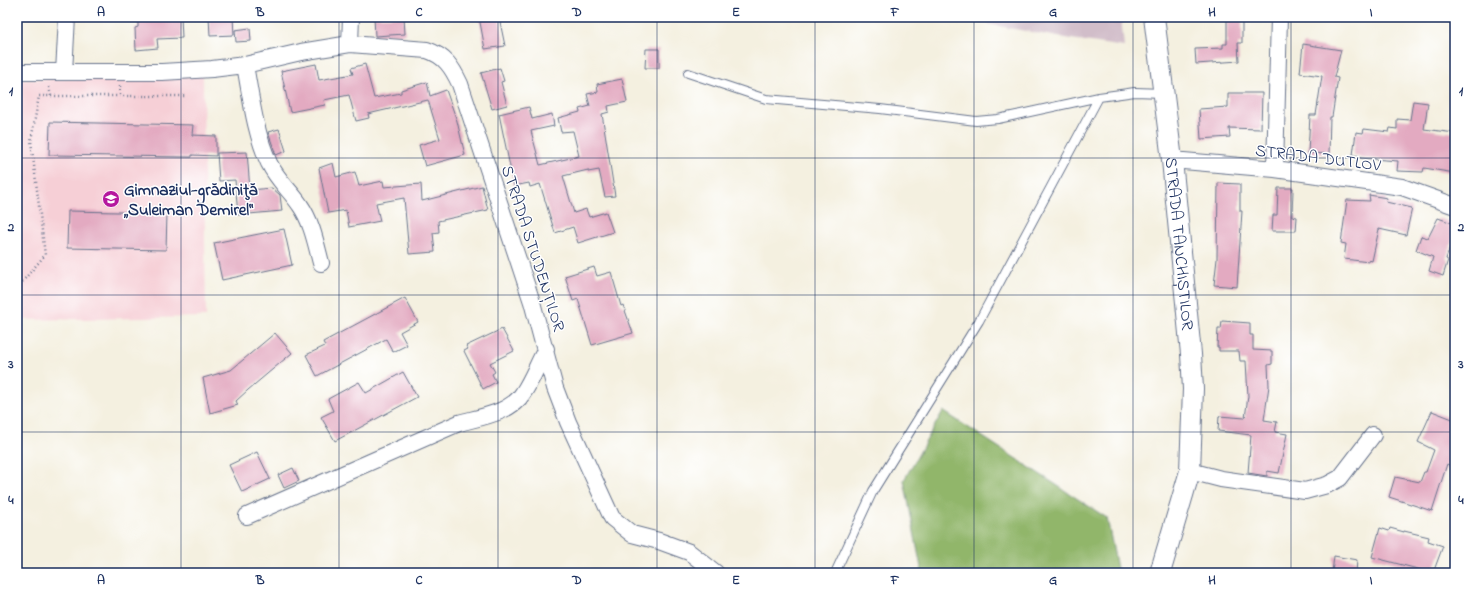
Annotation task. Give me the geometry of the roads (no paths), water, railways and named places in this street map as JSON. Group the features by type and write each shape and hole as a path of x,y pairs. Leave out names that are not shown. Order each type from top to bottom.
{"street":[{"path":"64,72 67,17"},
{"path":"350,44 351,17"},
{"name":"STRADA TANCHIȘTILOR","path":"1154,17 1172,160 1191,354 1193,423 1190,470 1160,573"},
{"path":"1275,169 1279,17"},
{"name":"STRADA STUDENȚILOR","path":"17,72 162,72 245,65 301,52 350,44 427,50 438,53 446,59 453,70 460,84 546,349 523,394 515,403 496,412 460,423 247,516"},
{"path":"245,65 253,110 269,162 278,181 301,206 313,231 321,263"},
{"name":"STRADA DUTLOV","path":"1172,160 1275,169 1402,187 1455,206"},
{"path":"546,349 555,388 568,422 612,518 632,534 659,541 689,552 716,573"},
{"path":"1190,470 1221,479 1305,491 1327,485 1340,478 1374,436"}],"lane":[{"path":"688,73 766,99 880,109 976,120 998,119 1099,97 1135,92 1164,93"},
{"path":"835,573 873,491 979,321 1099,97"}],"place":[{"name":"Gimnaziul-grădiniţă „Suleiman Demirel“","path":"111,199"}]}
